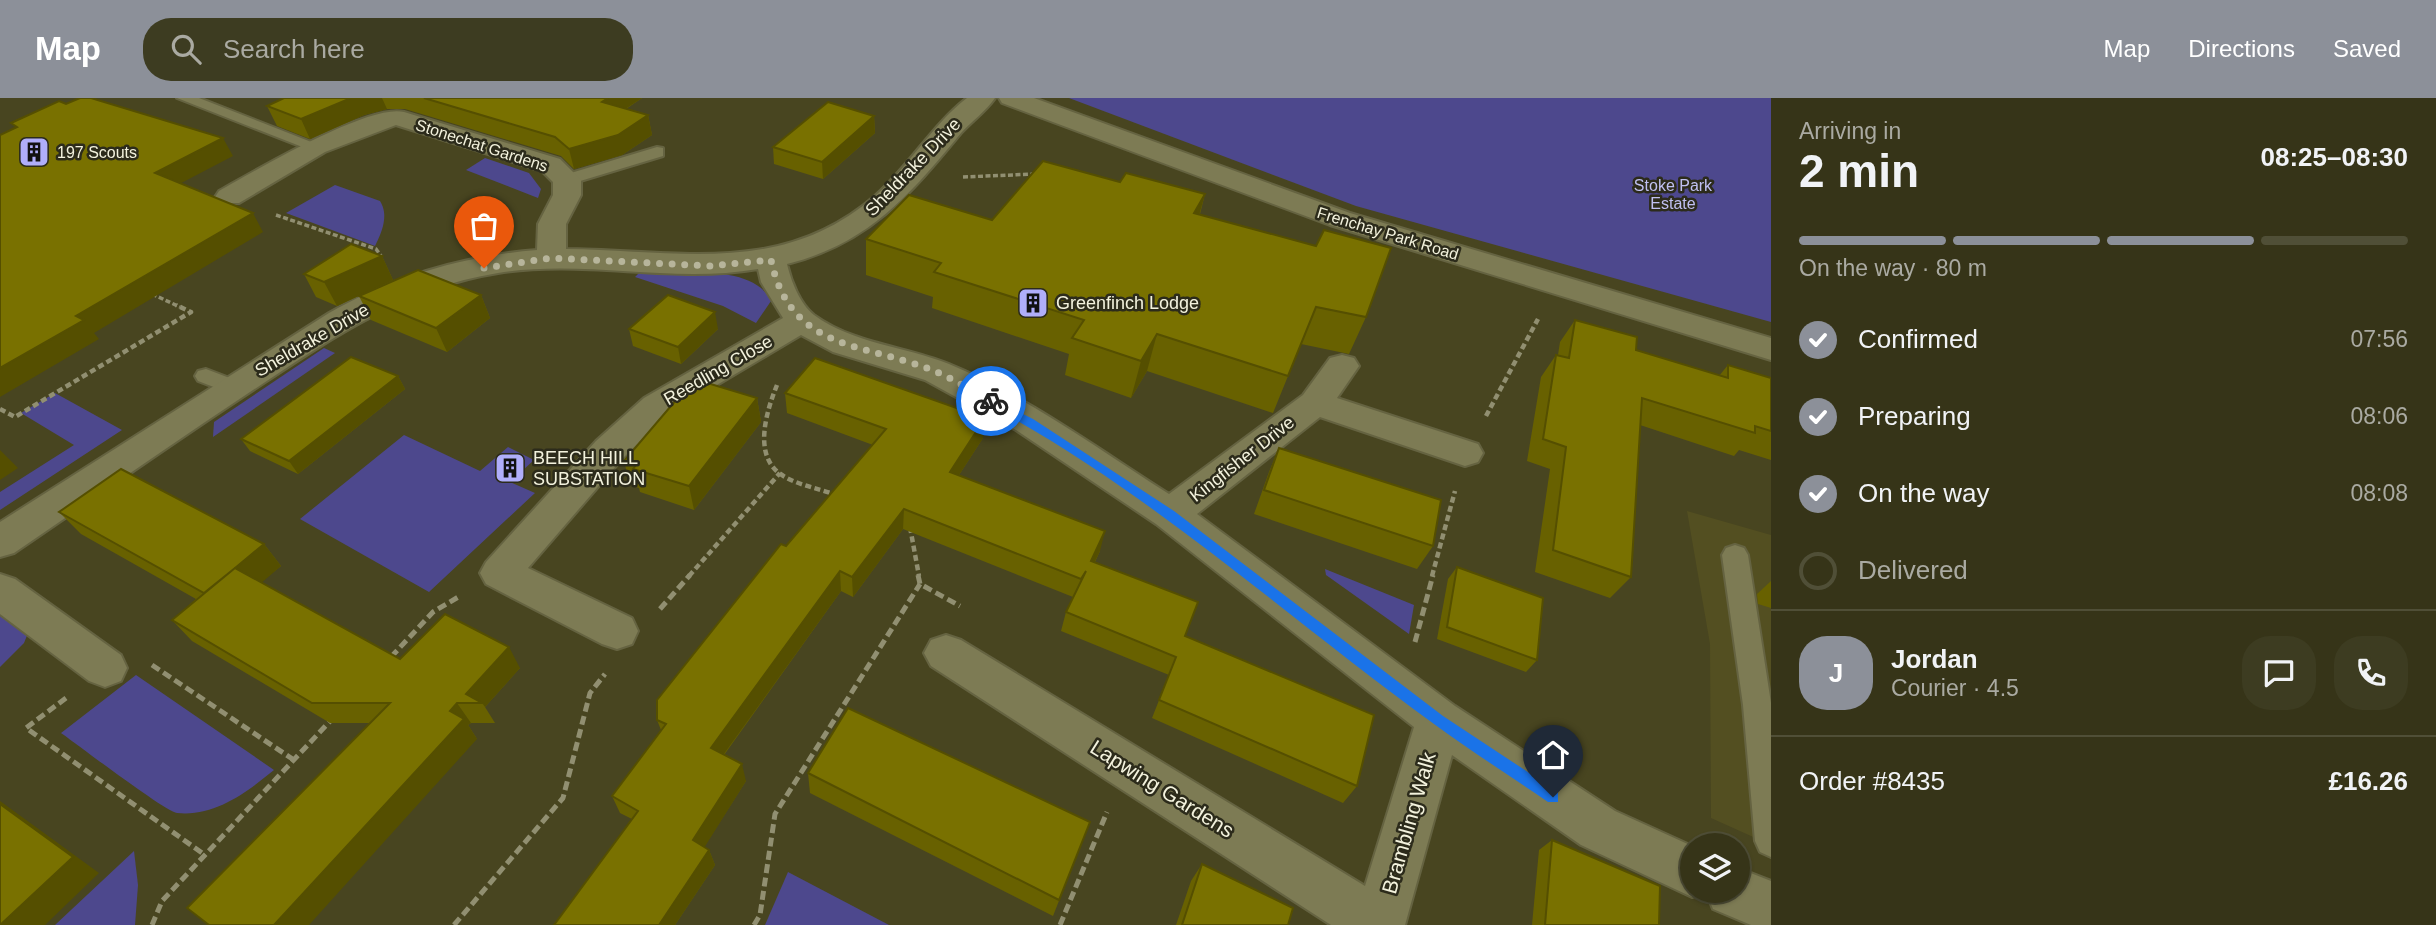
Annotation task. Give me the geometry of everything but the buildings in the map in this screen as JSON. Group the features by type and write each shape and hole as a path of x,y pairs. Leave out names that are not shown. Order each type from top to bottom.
{"street":[{"name":"Stonechat Gardens","path":"229,197 316,147 395,117 425,98"},
{"name":"Sheldrake Drive","path":"0,542 219,382 402,289 457,274 551,258 710,266 771,260 817,246 860,222 894,191 971,107 983,98"},
{"name":"Frenchay Park Road","path":"1011,98 1340,219 1771,349"},
{"name":"Stonechat Gardens","path":"395,117 551,165 567,180 567,195 552,224 551,258"},
{"name":"Kingfisher Drive","path":"771,260 791,328 937,372 1029,421 1170,514 1439,720 1598,828 1680,866"},
{"name":"Reedling Close","path":"500,573 599,446 656,406 791,328"},
{"name":"Kingfisher Drive","path":"1170,514 1315,403 1342,366"},
{"path":"1315,403 1465,453"},
{"path":"500,573 625,635"},
{"path":"0,591 105,668"},
{"name":"Lapwing Gardens","path":"962,663 1379,925"},
{"name":"Brambling Walk","path":"1379,925 1439,720"},
{"path":"1750,899 1771,907"}],"lane":[{"path":"185,98 316,147"},
{"path":"567,180 656,152"},
{"path":"1735,555 1757,705 1771,841"}],"path":[{"path":"894,191 956,178 1046,174"},
{"path":"229,197 376,249 402,289"},
{"path":"0,408 15,417 191,312 141,289"},
{"path":"791,328 785,370 771,398 763,430 771,465 780,473 845,499"},
{"path":"454,925 563,797 590,693 625,635 780,473"},
{"path":"754,925 760,915 775,814 920,584 910,525"},
{"path":"387,661 433,612 500,573"},
{"path":"920,584 979,617 962,663"},
{"path":"205,855 26,728 130,650 294,760"},
{"path":"152,925 162,901 341,710"},
{"path":"1060,925 1126,766"}],"shaded area":[{"path":"1687,511 1771,535 1771,845 1750,836 1750,833 1711,818 1710,644"}],"green space":[{"name":"Stoke Park Estate","path":"1069,98 1771,98 1771,322 1356,206"},
{"path":"485,158 529,173 541,189 538,198 466,170"},
{"path":"335,185 380,201 384,218 375,246 286,213"},
{"path":"640,272 731,275 762,289 771,301 756,323 723,306 635,277"},
{"path":"324,348 335,353 213,437 214,422"},
{"path":"55,393 122,430 0,510 0,492 74,445 21,413"},
{"path":"404,435 480,471 508,447 534,460 510,482 535,493 429,592 300,519"},
{"path":"1325,569 1414,605 1409,634 1326,575"},
{"path":"0,603 30,628 24,643 0,667"},
{"path":"136,675 274,770 253,787 217,807 177,813 61,733"},
{"path":"134,851 138,885 135,925 55,925"},
{"path":"788,872 889,925 765,925"}],"way so far":[{"path":"484,268 551,258 710,266 771,260 776,282 801,321 845,345 937,372 991,401"}],"place":[{"name":"197 Scouts","path":"34,152"},
{"name":"Greenfinch Lodge","path":"1033,303"},
{"name":"BEECH HILL SUBSTATION","path":"510,468"}],"route":[{"path":"991,401 1029,421 1170,514 1439,720 1553,797"}]}
